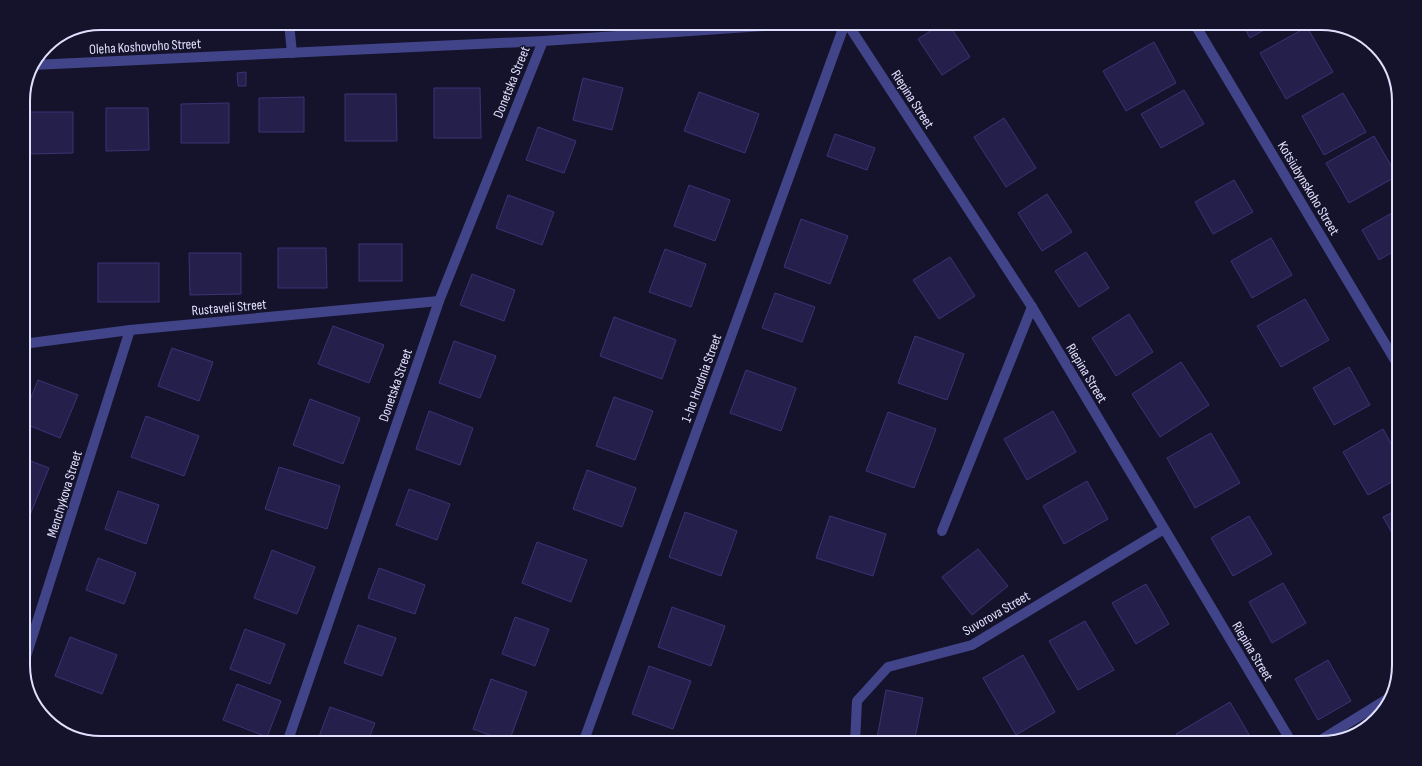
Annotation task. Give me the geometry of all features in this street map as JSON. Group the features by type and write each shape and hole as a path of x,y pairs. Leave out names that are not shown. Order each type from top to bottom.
{"street":[{"path":"290,30 292,53"},
{"name":"Oleha Koshovoho Street","path":"39,65 543,41 706,30"},
{"name":"1-ho Hrudnia Street","path":"586,736 843,30"},
{"name":"Riepina Street","path":"851,30 1032,307 1288,736"},
{"name":"Kotsiubynskoho Street","path":"1198,30 1392,356"},
{"name":"Donetska Street","path":"290,736 439,301 543,41"},
{"name":"Rustaveli Street","path":"30,343 130,330 439,301"},
{"path":"942,531 1032,307"},
{"name":"Menchykova Street","path":"30,644 130,330"},
{"name":"Suvorova Street","path":"855,736 857,701 888,667 972,645 1164,528"},
{"path":"1329,735 1382,702"}],"building":[{"path":"932,30 953,30 970,57 942,75 918,39"},
{"path":"1246,30 1264,30 1250,38"},
{"path":"1302,30 1309,30 1333,72 1286,99 1260,53"},
{"path":"1154,42 1176,83 1126,111 1103,71"},
{"path":"246,72 246,86 238,86 237,73"},
{"path":"583,78 623,88 612,130 573,120"},
{"path":"434,88 480,88 481,138 434,138"},
{"path":"1184,90 1204,124 1161,148 1141,114"},
{"path":"699,92 759,114 745,153 684,131"},
{"path":"1343,93 1366,132 1324,155 1302,116"},
{"path":"345,94 396,94 397,141 345,141"},
{"path":"304,97 304,132 259,132 259,98"},
{"path":"229,103 229,143 181,143 181,104"},
{"path":"106,108 148,108 149,150 106,151"},
{"path":"30,112 73,112 73,153 30,154"},
{"path":"1004,118 1036,168 1006,187 974,137"},
{"path":"538,127 576,141 564,173 526,160"},
{"path":"835,134 875,148 867,170 827,156"},
{"path":"1374,136 1392,167 1392,179 1349,203 1326,163"},
{"path":"1234,180 1253,212 1213,234 1195,202"},
{"path":"689,185 730,200 715,241 674,226"},
{"path":"1047,194 1072,232 1042,251 1018,213"},
{"path":"508,195 554,212 542,245 496,228"},
{"path":"1392,213 1392,252 1379,260 1362,230"},
{"path":"801,219 848,236 830,284 784,267"},
{"path":"1271,238 1292,275 1252,298 1231,261"},
{"path":"359,244 402,244 402,281 359,281"},
{"path":"278,248 326,248 327,288 278,288"},
{"path":"665,249 706,264 691,307 649,292"},
{"path":"1086,252 1109,288 1079,307 1055,271"},
{"path":"189,253 241,253 241,294 190,295"},
{"path":"950,257 975,296 939,319 913,280"},
{"path":"98,263 159,263 159,302 98,302"},
{"path":"472,274 515,290 504,321 460,305"},
{"path":"775,293 815,307 802,342 762,328"},
{"path":"1305,299 1329,340 1281,367 1257,326"},
{"path":"1129,314 1153,352 1116,376 1092,338"},
{"path":"614,317 676,340 662,379 600,356"},
{"path":"333,326 384,345 369,383 318,364"},
{"path":"915,336 964,354 947,400 898,383"},
{"path":"454,341 496,356 480,398 439,383"},
{"path":"172,348 213,362 199,401 158,386"},
{"path":"1181,362 1209,405 1160,437 1132,394"},
{"path":"1349,367 1370,405 1334,425 1313,388"},
{"path":"746,370 796,388 781,431 730,413"},
{"path":"38,380 78,395 60,438 30,426 30,400"},
{"path":"614,397 653,411 635,460 596,446"},
{"path":"310,399 360,418 343,464 293,445"},
{"path":"429,411 473,428 460,465 416,449"},
{"path":"1053,411 1076,452 1027,480 1004,439"},
{"path":"888,412 936,429 914,488 866,471"},
{"path":"146,416 199,436 184,476 131,457"},
{"path":"1383,429 1392,445 1392,482 1368,495 1343,452"},
{"path":"1211,433 1240,483 1195,508 1167,458"},
{"path":"30,461 49,468 30,515"},
{"path":"279,467 340,486 327,529 265,509"},
{"path":"587,470 636,488 622,527 573,509"},
{"path":"1087,481 1108,519 1064,544 1043,506"},
{"path":"409,489 450,504 437,540 396,525"},
{"path":"118,491 159,505 146,544 105,529"},
{"path":"685,512 737,531 721,576 669,557"},
{"path":"1392,512 1392,533 1383,517"},
{"path":"830,516 886,534 873,576 816,558"},
{"path":"1249,516 1272,554 1233,576 1211,538"},
{"path":"537,542 587,560 571,602 522,583"},
{"path":"978,549 1008,586 972,615 942,577"},
{"path":"272,550 315,567 297,614 254,598"},
{"path":"98,558 136,573 124,604 86,590"},
{"path":"379,568 425,585 415,614 368,598"},
{"path":"1283,583 1306,623 1272,643 1249,602"},
{"path":"1146,584 1169,624 1136,644 1112,603"},
{"path":"672,607 725,626 711,666 658,647"},
{"path":"515,617 549,629 535,666 502,654"},
{"path":"1085,621 1114,670 1078,690 1049,641"},
{"path":"358,625 396,638 382,676 344,663"},
{"path":"245,629 285,644 270,684 230,669"},
{"path":"70,637 117,655 102,694 55,676"},
{"path":"1023,655 1055,712 1016,735 983,678"},
{"path":"1328,660 1351,701 1318,720 1295,679"},
{"path":"649,666 691,681 673,729 632,714"},
{"path":"491,679 527,692 511,736 492,736 473,729"},
{"path":"237,684 281,701 267,736 223,720"},
{"path":"886,690 923,698 915,736 877,736"},
{"path":"1230,702 1250,736 1177,736 1176,734"},
{"path":"330,707 375,723 370,736 319,736"}]}
